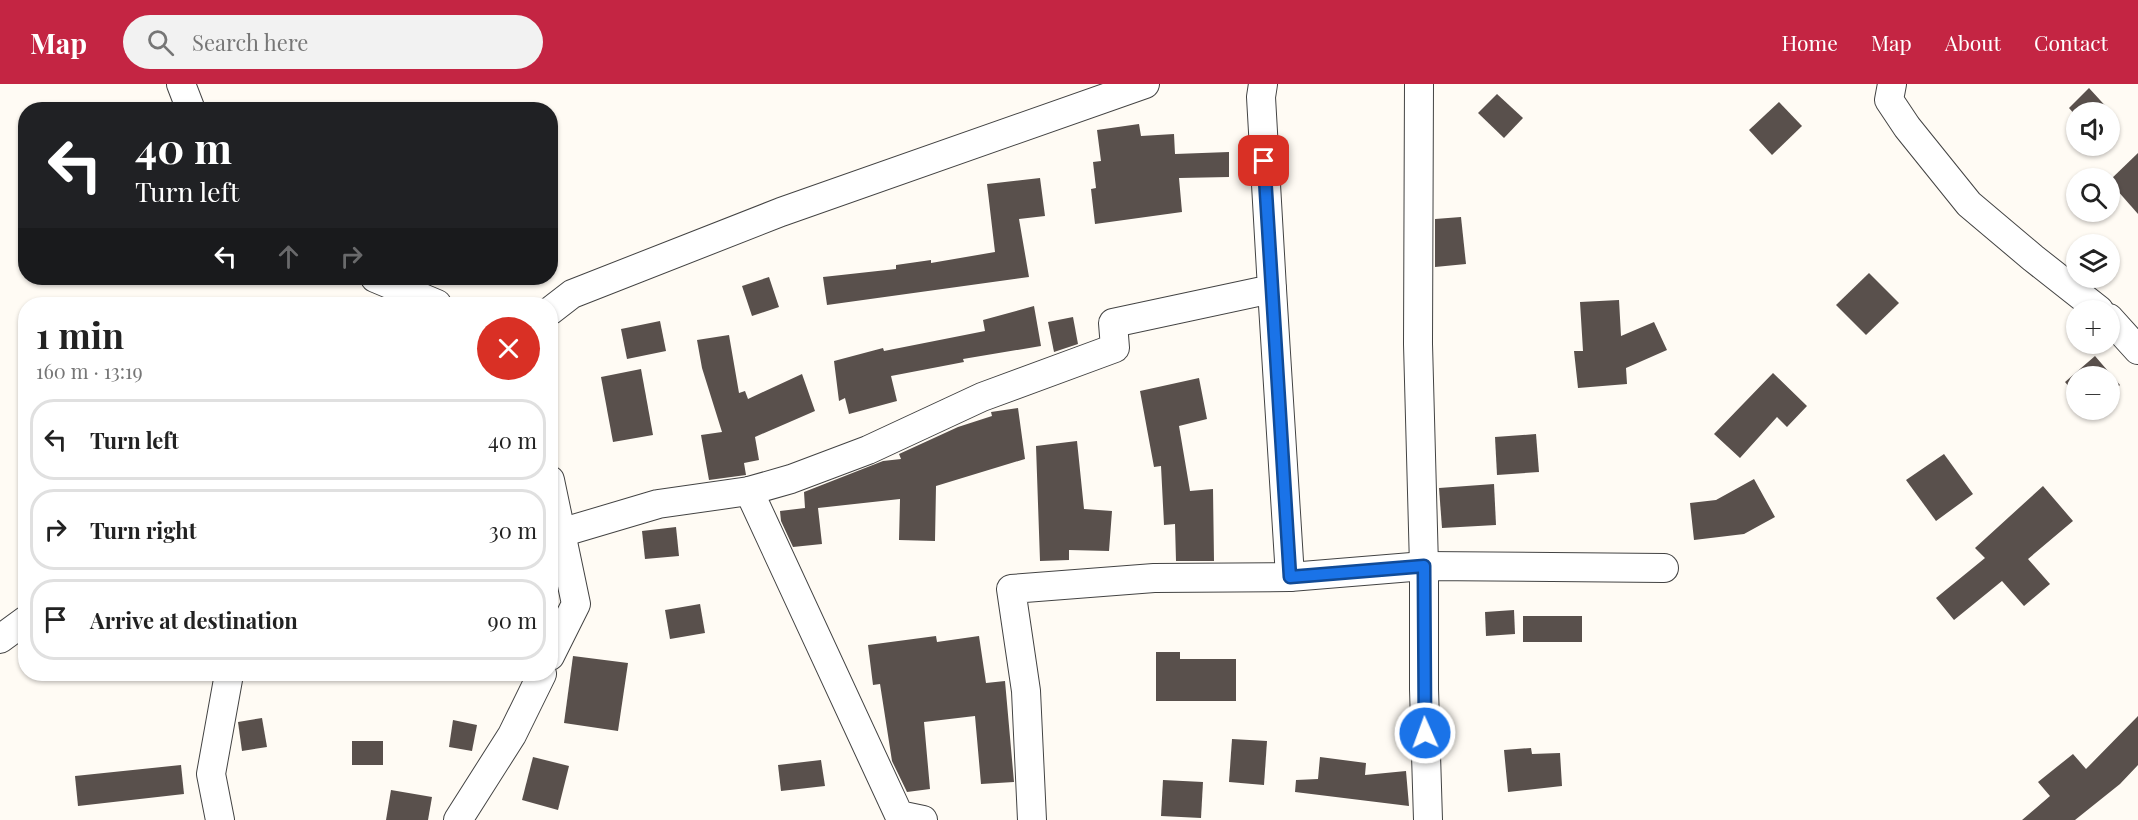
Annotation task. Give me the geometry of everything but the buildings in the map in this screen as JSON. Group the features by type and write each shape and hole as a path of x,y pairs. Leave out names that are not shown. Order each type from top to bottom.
{"street":[{"path":"181,84 187,102"},
{"path":"558,305 572,294 781,212 1145,84"},
{"path":"1263,84 1261,97 1290,577"},
{"path":"1419,84 1418,344 1428,820"},
{"path":"1892,84 1889,100 1907,127 1969,204 2087,300"},
{"path":"392,285 420,297"},
{"path":"558,533 658,504 749,491 791,479 868,450 982,397 1115,348 1113,323 1272,289"},
{"path":"2120,330 2138,350"},
{"path":"749,491 899,814 923,820"},
{"path":"558,541 576,604 558,640"},
{"path":"1032,820 1026,691 1011,590 1154,578 1290,577 1424,566 1664,568"},
{"path":"0,639 18,626"},
{"path":"220,820 211,774 228,681"},
{"path":"458,820 512,735 539,681"}],"route":[{"path":"1264,161 1290,577 1424,566 1425,733"}]}
